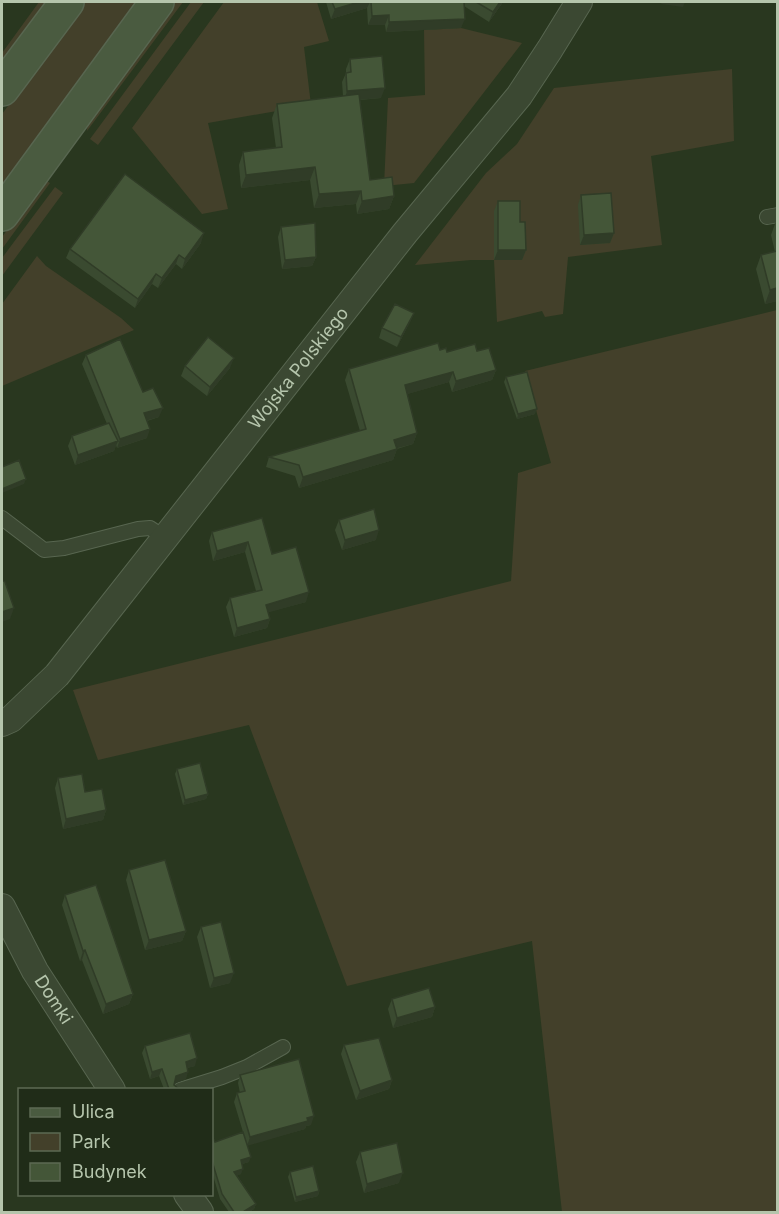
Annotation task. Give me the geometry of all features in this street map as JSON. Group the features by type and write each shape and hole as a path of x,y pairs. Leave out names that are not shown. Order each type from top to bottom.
{"main road":[{"path":"2,89 66,2"},
{"path":"2,214 157,2"}],"street":[{"name":"Wojska Polskiego","path":"2,723 11,719 57,675 405,233 519,96 579,2"},
{"name":"Domki","path":"2,907 35,971 111,1088"},
{"path":"188,1196 200,1212"}],"lane":[{"path":"2,518 44,550 57,549 138,529 150,528 165,538"},
{"path":"184,1088 247,1067 282,1047"}],"green space":[{"path":"39,2 48,2 2,65 2,53"},
{"path":"85,2 139,2 2,187 2,114"},
{"path":"175,2 183,2 87,131 88,118"},
{"path":"191,2 204,2 98,145 90,139"},
{"path":"224,2 317,2 329,41 304,47 311,105 208,123 228,209 202,214 132,128"},
{"path":"461,28 522,43 414,183 384,186 388,98 425,95 424,30"},
{"path":"732,69 734,141 651,156 662,245 568,257 563,314 545,317 542,311 497,322 494,260 415,265 486,173 517,144 554,88"},
{"path":"45,180 50,183 2,249 2,237"},
{"path":"55,187 63,193 2,276 2,258"},
{"path":"37,256 46,266 121,318 134,330 2,386 2,304"},
{"path":"777,310 777,1212 562,1212 532,941 347,986 249,725 98,760 73,690 511,581 518,473 551,463 525,371"}],"building":[{"path":"332,2 359,2 335,9"},
{"path":"371,2 464,2 465,19 389,22 389,15 372,16"},
{"path":"476,2 500,2 493,12"},
{"path":"382,56 385,88 347,91 346,73 351,72 350,59"},
{"path":"359,94 370,180 392,177 394,196 362,201 361,191 319,194 315,167 246,175 243,152 282,147 277,104"},
{"path":"125,174 204,233 185,259 179,255 162,278 156,274 138,299 70,249"},
{"path":"611,193 614,233 584,235 581,195"},
{"path":"498,201 520,201 520,222 525,222 526,250 498,250"},
{"path":"315,223 316,257 285,260 281,227"},
{"path":"777,251 777,288 770,290 761,255"},
{"path":"395,304 414,313 401,337 382,328"},
{"path":"208,337 234,358 210,387 185,366"},
{"path":"120,339 143,392 153,388 163,408 144,413 150,429 120,439 86,355"},
{"path":"438,343 440,350 446,348 447,352 475,344 477,351 489,348 496,370 456,381 453,372 405,385 417,433 394,440 397,449 303,477 299,465 269,457 366,429 349,369"},
{"path":"527,372 537,409 518,414 506,377"},
{"path":"109,423 118,441 78,455 72,436"},
{"path":"19,460 26,479 2,489 2,467"},
{"path":"374,509 379,530 345,540 339,520"},
{"path":"262,518 272,554 296,547 309,592 266,605 270,619 237,628 230,598 262,590 248,542 217,551 212,532"},
{"path":"2,580 5,582 14,608 2,612"},
{"path":"200,763 208,794 185,800 177,769"},
{"path":"82,774 85,792 102,789 106,810 66,819 58,778"},
{"path":"165,860 186,931 149,940 129,870"},
{"path":"96,885 133,994 106,1004 85,950 83,951 65,895"},
{"path":"221,922 234,973 214,978 201,927"},
{"path":"429,988 435,1007 397,1018 392,999"},
{"path":"190,1033 197,1058 186,1062 188,1072 176,1076 174,1085 178,1088 169,1088 162,1069 152,1072 145,1046"},
{"path":"379,1038 392,1080 360,1091 344,1045"},
{"path":"299,1059 314,1116 307,1118 308,1121 250,1137 237,1093 245,1091 240,1075"},
{"path":"243,1132 251,1157 241,1160 243,1169 234,1172 256,1204 243,1212 234,1212 222,1194 213,1164 213,1138 215,1142"},
{"path":"397,1143 403,1173 367,1184 360,1152"},
{"path":"313,1166 319,1191 296,1197 290,1172"}]}
